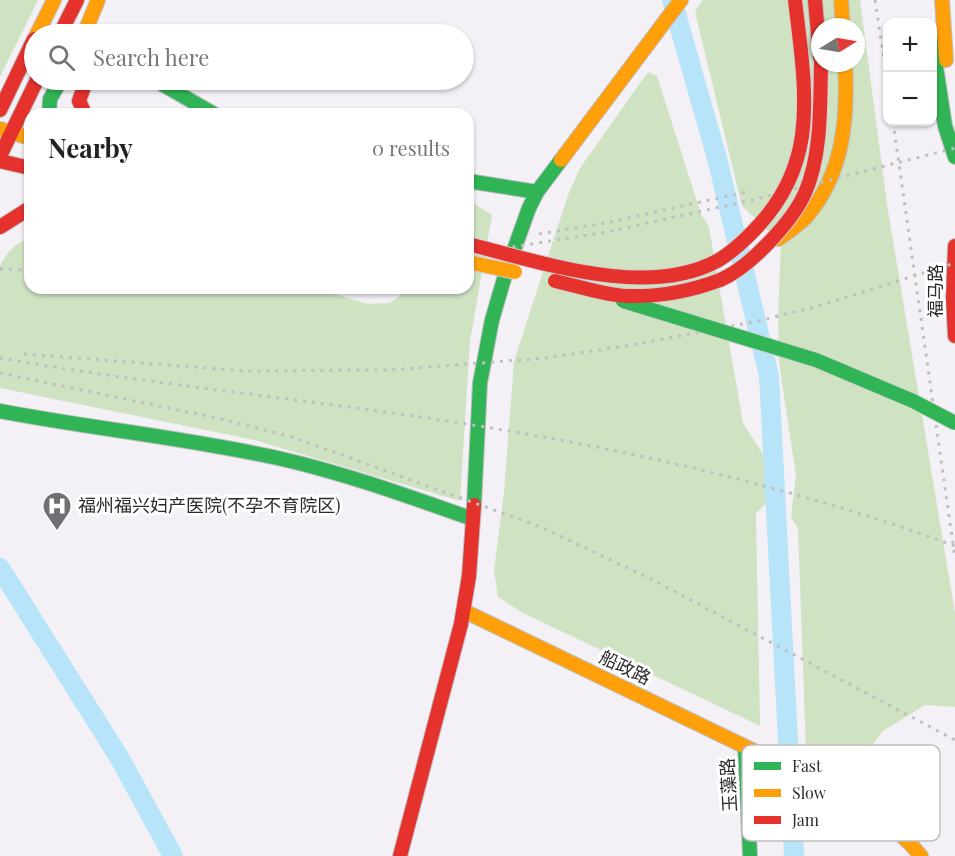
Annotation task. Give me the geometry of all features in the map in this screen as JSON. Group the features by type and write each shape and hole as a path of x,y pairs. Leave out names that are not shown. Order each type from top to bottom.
{"main road":[{"path":"42,24 54,0"},
{"path":"65,24 77,0"},
{"path":"88,24 98,0"},
{"path":"399,856 464,611 470,568 478,402 487,339 497,299 517,239 537,192 681,0"},
{"path":"474,245 554,265 619,277 680,275 716,261 742,242 770,214 792,177 802,137 803,89 795,0"},
{"path":"815,0 817,18"},
{"path":"841,0 842,18"},
{"path":"942,0 946,60 955,114"},
{"path":"0,110 24,60"},
{"path":"937,69 945,126 955,157"},
{"path":"757,255 789,220 805,193 816,153 820,110 820,72"},
{"path":"474,263 625,296 670,294 723,279 807,217 826,189 838,162 844,125 845,72"},
{"path":"0,156 5,131 32,90"},
{"path":"49,108 50,99 55,90"},
{"path":"82,108 79,101 83,90"},
{"path":"172,90 204,108"},
{"path":"5,131 24,136"},
{"path":"0,161 24,167"},
{"path":"474,182 537,192"},
{"path":"0,227 24,212"},
{"name":"福马路","path":"955,246 953,287 955,336"},
{"path":"590,289 648,310 816,360 914,400 955,423"},
{"path":"0,411 285,459 359,480 473,519"},
{"name":"船政路","path":"464,611 742,747"},
{"name":"玉藻路","path":"749,841 750,856"},
{"name":"船政路","path":"908,841 921,856"}],"green space":[{"path":"0,0 38,0 26,24 24,24 24,28 0,77"},
{"path":"702,0 860,0 862,18 811,18 811,72 865,72 865,38 887,204 955,613 955,707 925,705 883,731 872,745 806,745 798,529 791,517 796,476 779,362 781,243 742,206 695,12"},
{"path":"648,72 657,76 701,214 709,227 743,423 765,457 766,504 756,513 760,726 523,613 498,597 494,570 504,492 514,361 568,195 580,168"},
{"path":"474,204 492,215 470,341 460,501 254,440 0,388 0,266 12,249 24,241 24,294 334,294 368,304 389,303 400,294 474,294"}],"waterway":[{"path":"672,0 718,162 769,376 788,745"},
{"path":"0,568 119,757 173,856"},
{"path":"793,841 794,856"}],"railway":[{"path":"875,0 886,72"},
{"path":"894,126 955,558"},
{"path":"474,253 607,232 752,200 955,148"},
{"path":"539,234 605,223 751,191"},
{"path":"24,354 246,371 390,370 546,358 632,345 758,321 822,305 955,263"},
{"path":"0,269 24,270"},
{"path":"0,358 154,382 482,426 550,438 687,467 823,502 955,546"},
{"path":"0,373 217,418 292,437 541,527 651,579 955,740"}],"traffic: fast":[{"path":"937,72 945,126 955,157"},
{"path":"49,108 50,99 55,90"},
{"path":"172,90 204,108"},
{"path":"474,505 480,383 492,320 529,208 537,192 561,160"},
{"path":"474,182 537,192"},
{"path":"623,301 816,360 913,401 955,423"},
{"path":"0,411 212,445 282,459 402,494 473,519"},
{"path":"749,841 750,856"}],"traffic: slow":[{"path":"42,24 54,0"},
{"path":"88,24 98,0"},
{"path":"561,160 681,0"},
{"path":"841,0 842,18"},
{"path":"942,0 946,60"},
{"path":"778,239 807,216 829,182 841,144 844,124 845,72"},
{"path":"0,129 24,136"},
{"path":"474,263 515,272"},
{"path":"464,611 742,745"},
{"path":"907,841 921,856"}],"traffic: jam":[{"path":"65,24 77,0"},
{"path":"474,246 593,274 626,277 658,277 689,272 717,261 729,253 754,230 774,206 787,184 800,149 804,119 804,85 795,0"},
{"path":"815,0 817,18"},
{"path":"0,110 24,60"},
{"path":"555,281 626,296 674,293 720,280 744,265 780,230 799,205 811,178 817,146 821,72"},
{"path":"0,156 32,90"},
{"path":"82,108 79,101 83,90"},
{"path":"0,161 24,167"},
{"path":"0,227 24,212"},
{"path":"955,246 953,299 955,336"},
{"path":"400,856 461,624 469,576 474,505"}],"place":[{"name":"福州福兴妇产医院(不孕不育院区)","path":"57,532"}]}
